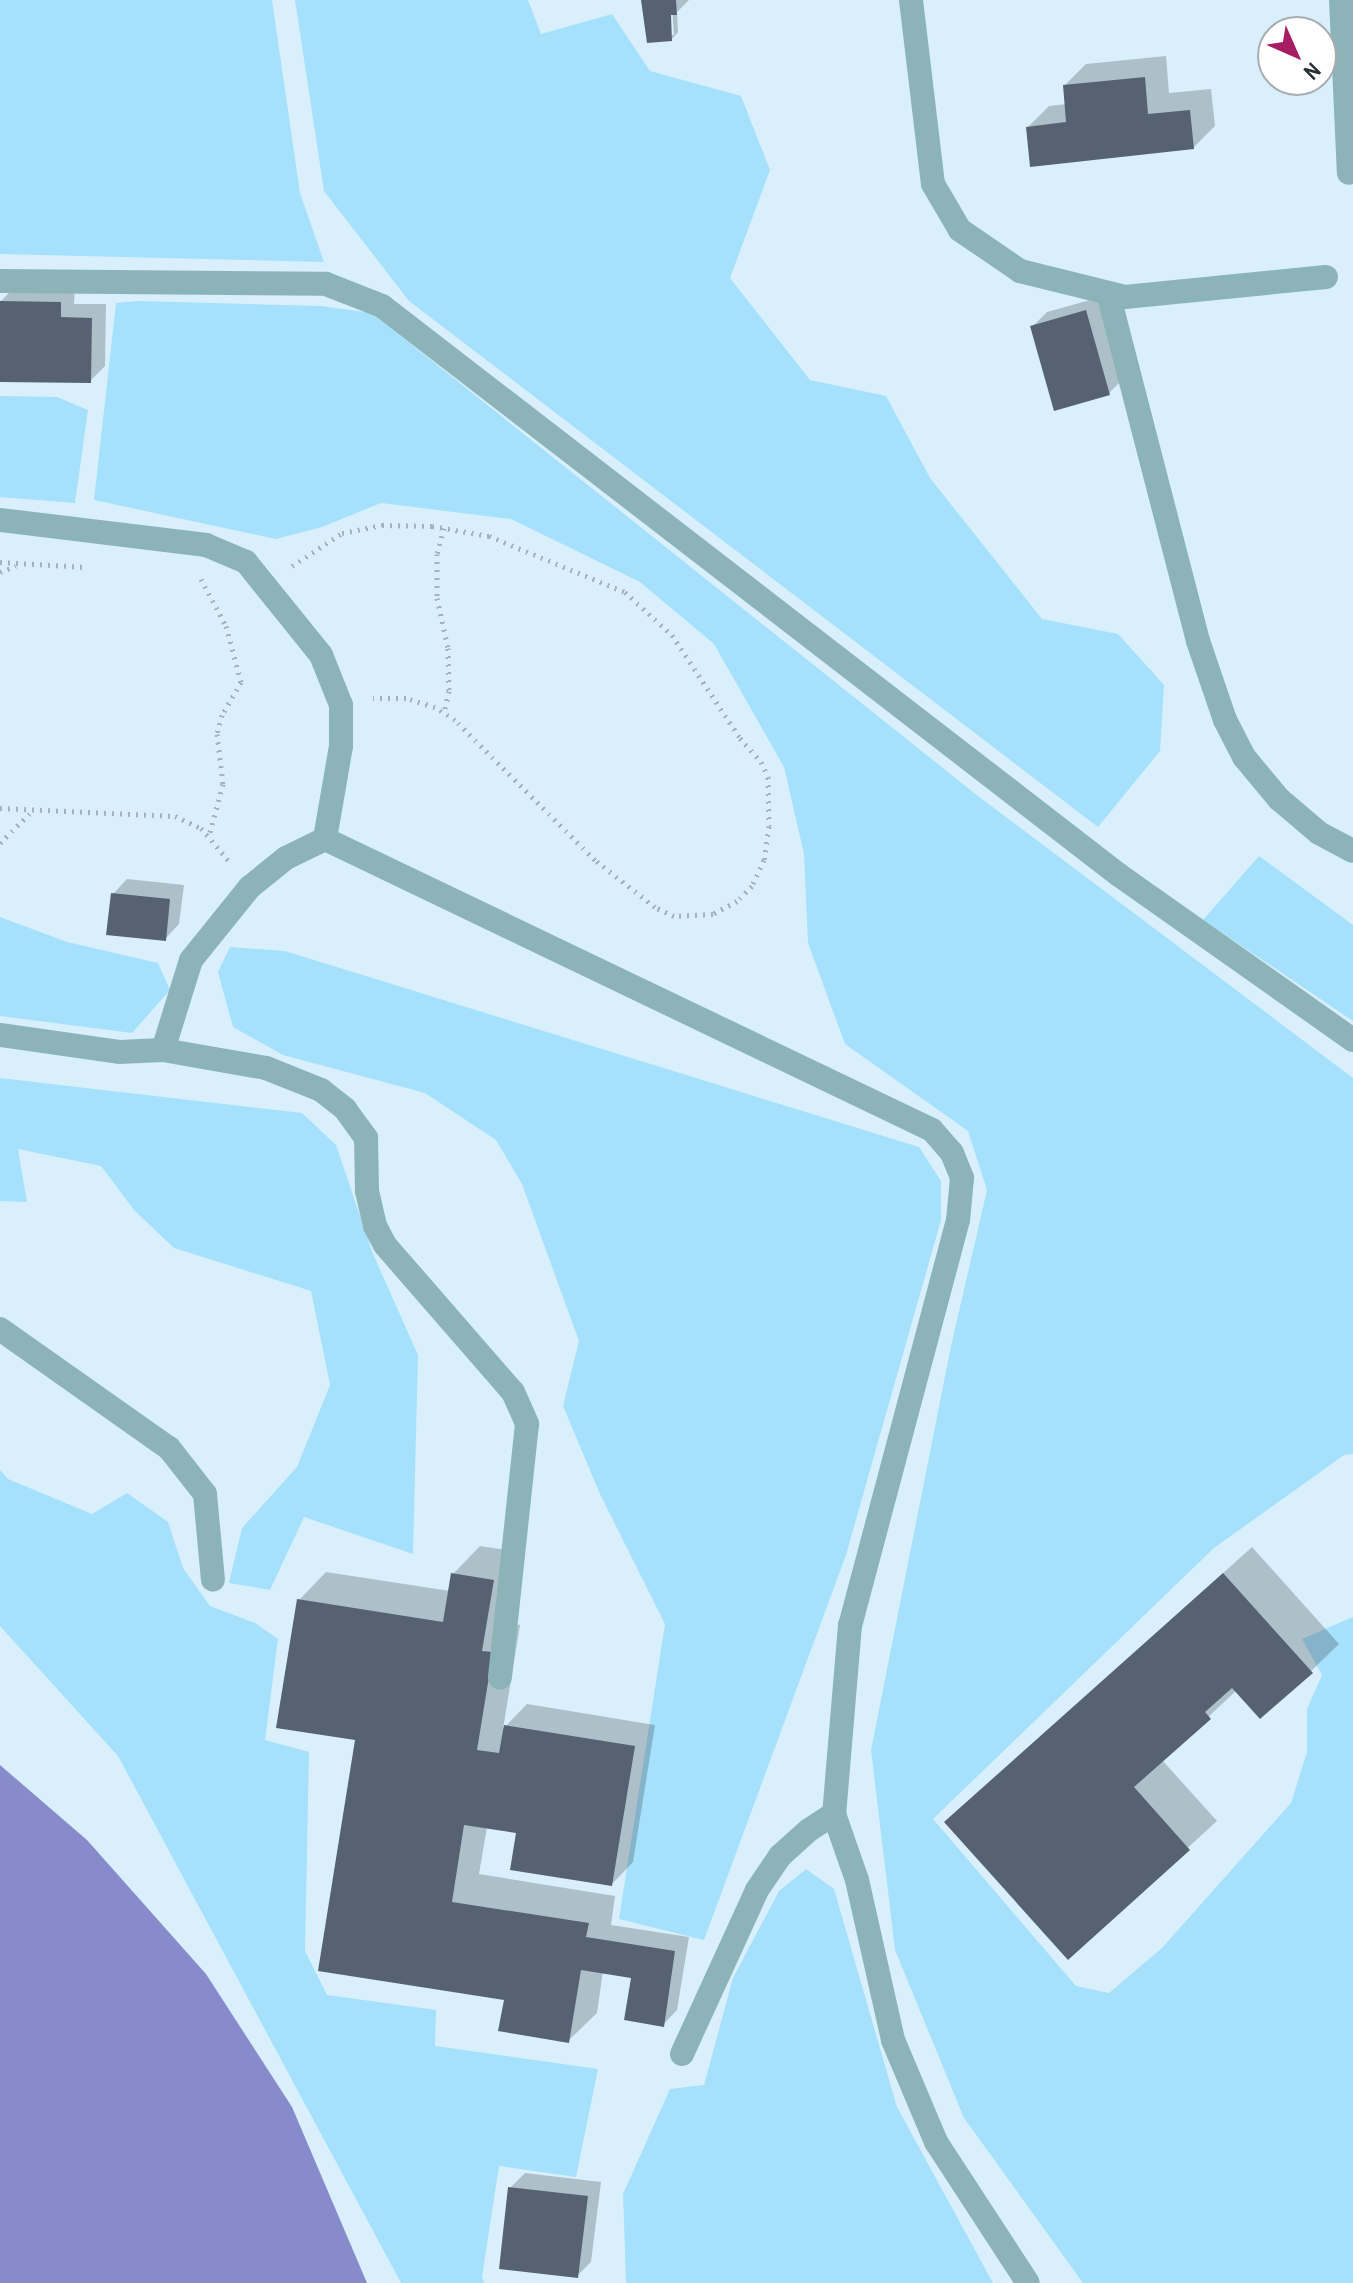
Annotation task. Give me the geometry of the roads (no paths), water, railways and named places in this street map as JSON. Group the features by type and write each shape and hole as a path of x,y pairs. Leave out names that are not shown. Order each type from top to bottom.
{"street":[{"path":"911,0 933,184 960,230 1020,271 1125,297 1326,277"},
{"path":"1341,0 1349,173"},
{"path":"0,281 326,284 382,306 1119,875 1353,1040"},
{"path":"1108,293 1198,641 1225,720 1244,757 1279,799 1319,833 1353,851"},
{"path":"0,520 206,545 246,562 321,655 341,705 341,746 325,839"},
{"path":"163,1050 191,960 250,887 286,858 325,839"},
{"path":"325,839 932,1130 952,1153 962,1178 958,1220 850,1625 834,1814 857,1880 899,2055 936,2142 1028,2283"},
{"path":"0,1035 119,1052 163,1050 266,1068 321,1090 345,1109 366,1138 367,1191 375,1226 385,1245 522,1406 527,1424 500,1678"},
{"path":"0,1329 169,1448 205,1494 213,1580"},
{"path":"682,2054 757,1890 780,1856 809,1830 834,1814"}]}
